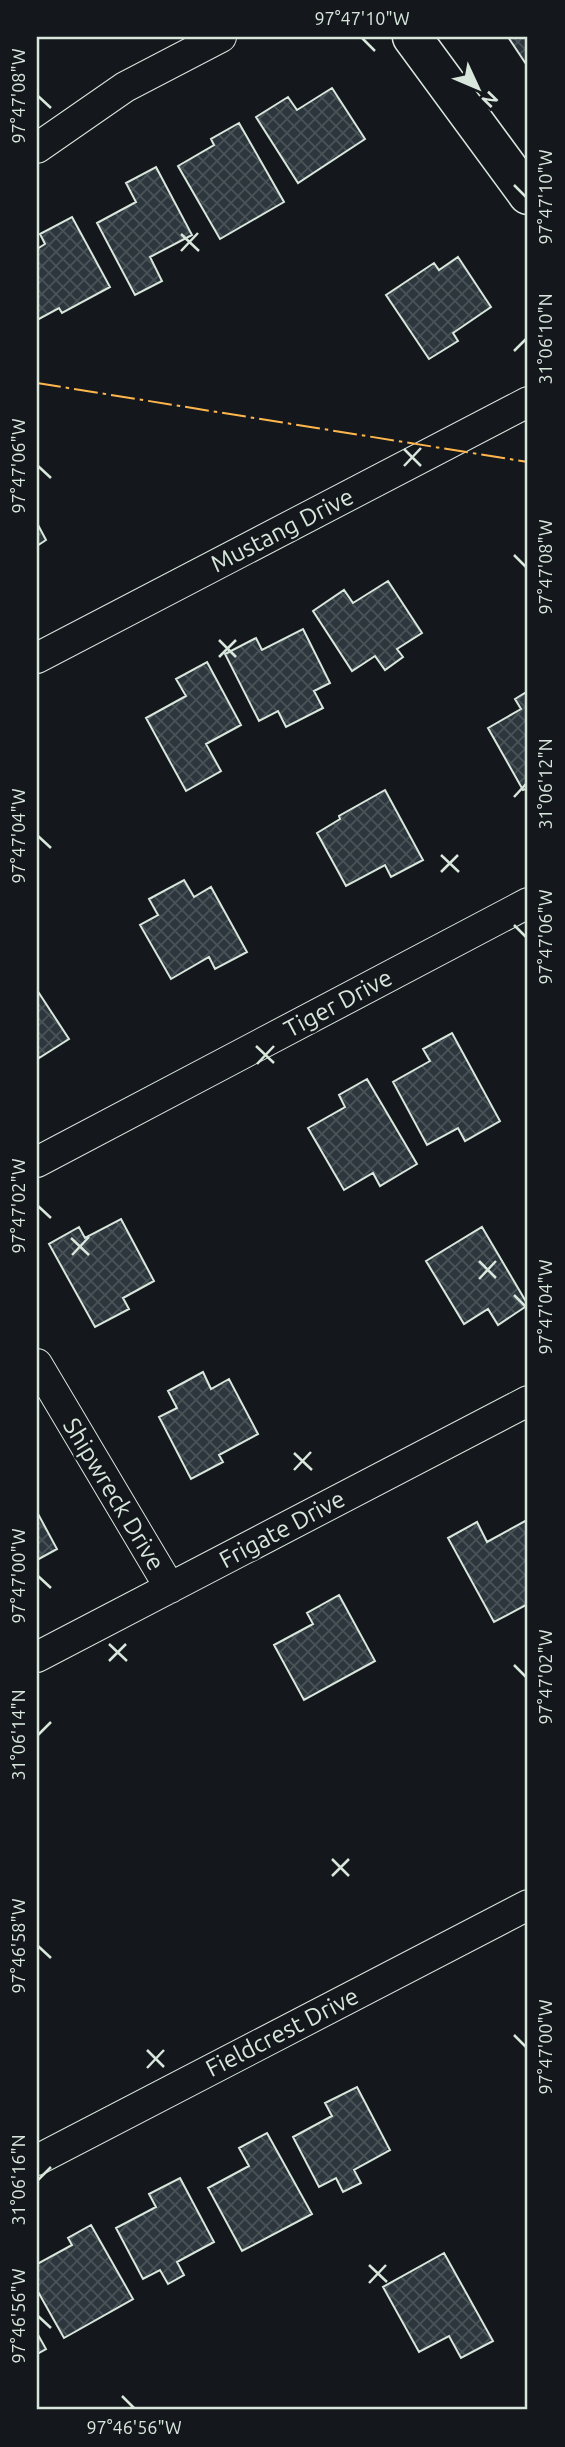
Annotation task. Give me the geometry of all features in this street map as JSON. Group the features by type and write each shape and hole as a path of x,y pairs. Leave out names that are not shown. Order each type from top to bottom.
{"street":[{"path":"37,148 124,87 221,37"},
{"path":"412,37 528,195"},
{"name":"Mustang Drive","path":"37,657 528,402"},
{"name":"Tiger Drive","path":"37,1162 528,903"},
{"name":"Shipwreck Drive","path":"37,1364 170,1588"},
{"name":"Frigate Drive","path":"37,1657 528,1401"},
{"name":"Fieldcrest Drive","path":"37,2160 528,1905"}],"building":[{"path":"508,37 528,37 528,67"},
{"path":"332,88 365,139 298,183 256,117 288,97 297,110"},
{"path":"239,123 284,202 220,239 178,166 214,145 211,139"},
{"path":"156,167 192,235 150,257 162,281 135,295 97,223 136,202 126,183"},
{"path":"72,217 110,287 62,313 59,308 37,320 37,249 45,244 40,234"},
{"path":"458,257 491,307 453,333 458,341 429,359 386,295 434,263 439,270"},
{"path":"37,523 46,540 37,546"},
{"path":"388,581 422,633 397,649 403,657 385,670 375,656 352,671 313,611 344,590 353,603"},
{"path":"303,629 330,683 314,691 323,708 286,727 278,711 259,721 225,654 256,638 262,650"},
{"path":"207,662 241,725 206,744 221,771 186,791 146,718 186,696 176,679"},
{"path":"528,691 528,788 523,790 488,728 521,709 515,699"},
{"path":"385,790 423,860 391,877 385,865 346,886 317,833 340,819 339,816"},
{"path":"184,880 194,897 211,887 247,952 215,969 209,957 171,979 140,925 158,915 149,899"},
{"path":"37,990 69,1039 39,1058 37,1054"},
{"path":"452,1033 500,1121 465,1141 458,1128 427,1145 393,1082 430,1061 423,1049"},
{"path":"367,1079 417,1164 380,1186 373,1173 344,1190 308,1128 345,1107 339,1095"},
{"path":"121,1219 154,1281 123,1298 129,1309 95,1327 49,1244 79,1227 85,1238"},
{"path":"482,1227 528,1305 498,1325 488,1309 464,1324 426,1261"},
{"path":"203,1372 211,1389 229,1379 258,1434 219,1455 223,1462 191,1479 159,1417 177,1408 168,1391"},
{"path":"37,1512 57,1549 37,1560"},
{"path":"527,1520 528,1604 494,1622 448,1538 477,1522 487,1542"},
{"path":"339,1595 375,1661 304,1700 274,1645 313,1624 307,1613"},
{"path":"357,2087 390,2150 354,2170 361,2183 343,2192 336,2178 319,2187 293,2137 332,2116 325,2103"},
{"path":"267,2133 312,2214 242,2251 208,2188 249,2166 239,2148"},
{"path":"180,2178 214,2242 177,2262 184,2275 168,2284 160,2270 143,2279 116,2228 156,2207 149,2194"},
{"path":"91,2225 133,2299 64,2338 37,2290 37,2264 72,2245 68,2238"},
{"path":"444,2253 493,2341 461,2358 449,2336 419,2352 383,2287"},
{"path":"37,2333 46,2349 37,2354"}],"power":[{"path":"37,383 528,462"}]}
